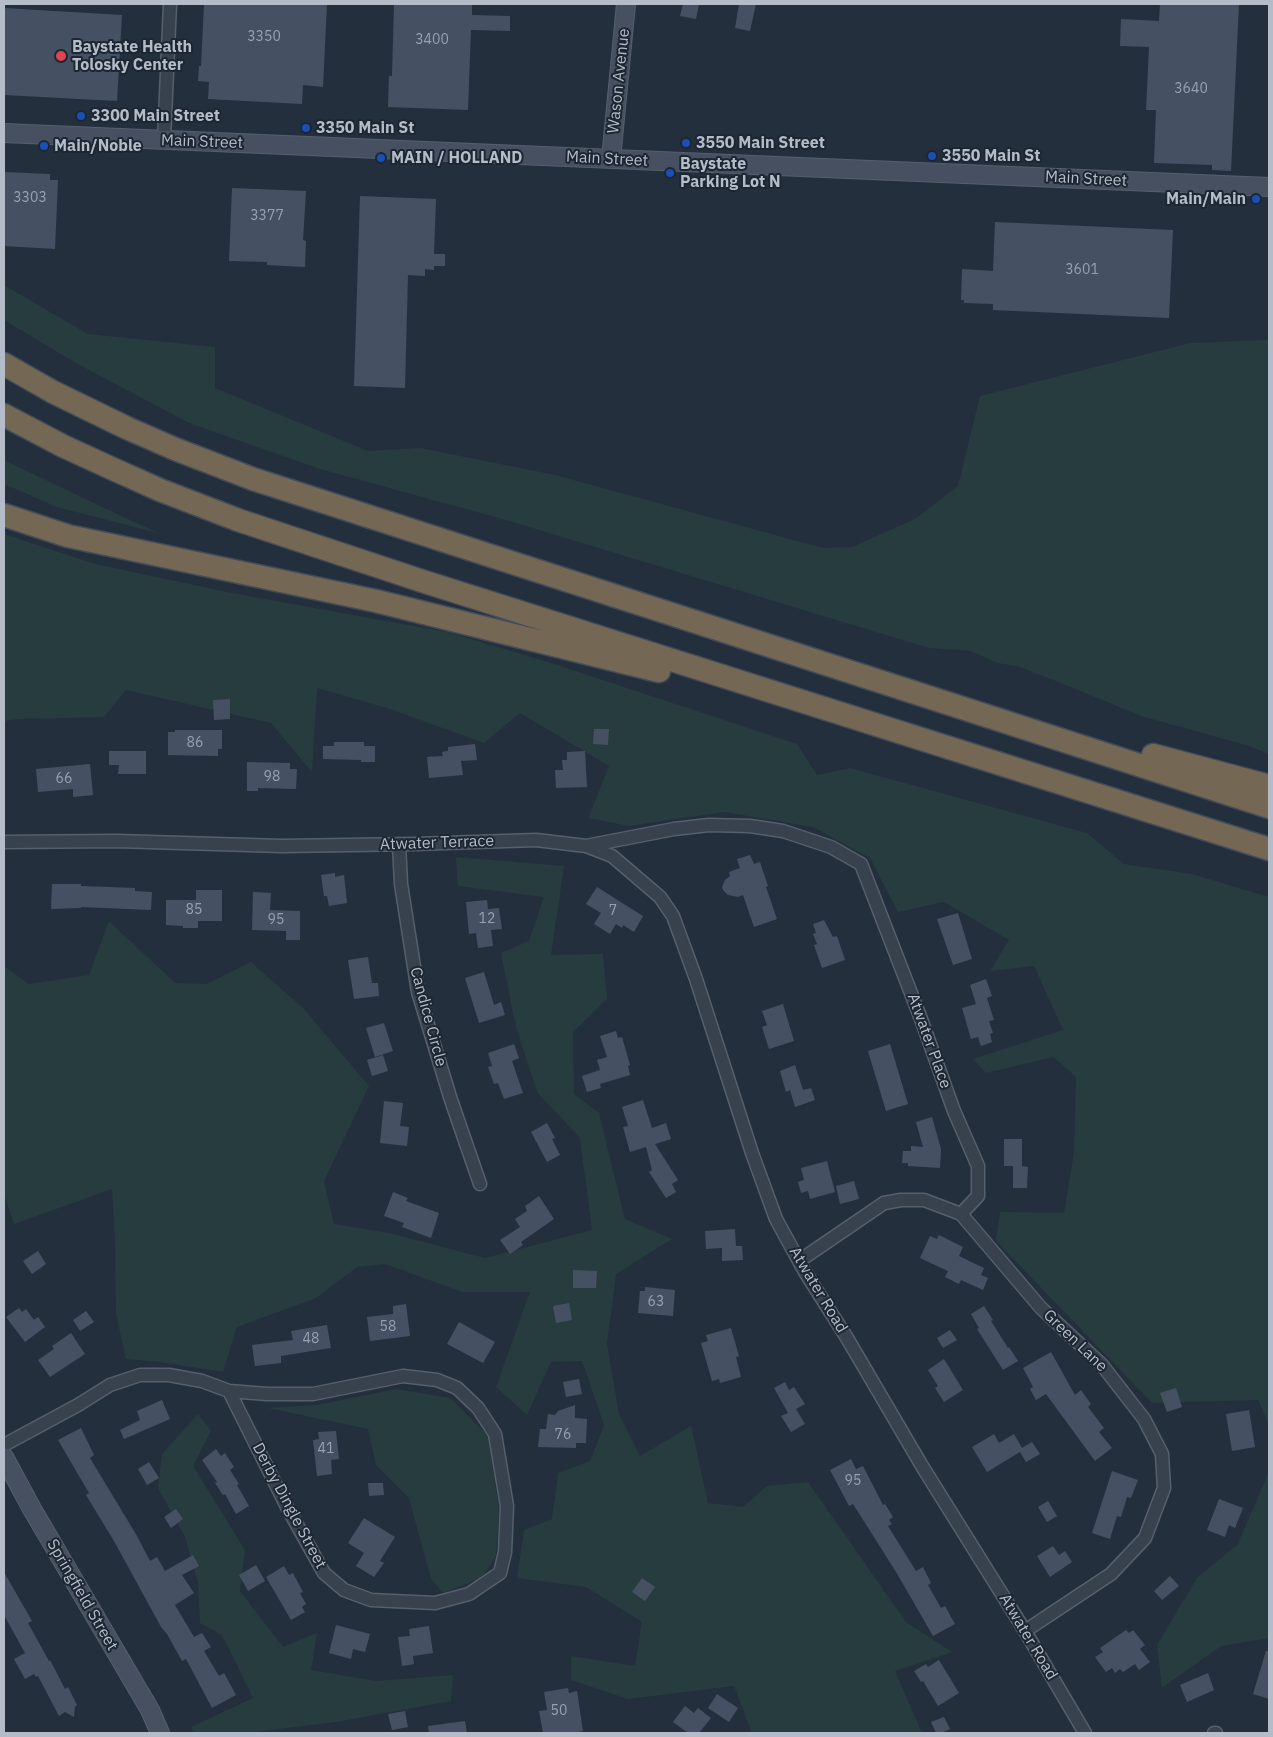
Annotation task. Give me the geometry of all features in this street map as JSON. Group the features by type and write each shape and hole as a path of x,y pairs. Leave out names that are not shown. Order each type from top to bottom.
{"highway":[{"path":"4,364 53,392 126,428 253,479 1269,808"},
{"path":"4,415 63,446 113,469 177,497 238,520 422,581 1269,849"},
{"path":"6,515 68,536 395,606 870,723"},
{"path":"889,684 1269,786"}],"main road":[{"name":"Wason Avenue","path":"611,159 626,4"},
{"name":"Main Street","path":"4,133 1269,186"},
{"name":"Springfield Street","path":"4,1457 32,1509 150,1710 160,1733"}],"street":[{"path":"164,140 170,4"},
{"name":"Atwater Terrace","path":"4,842 116,841 282,846 536,840 586,846 709,825 750,826 783,831 831,847 861,864"},
{"name":"Candice Circle","path":"399,844 401,884 418,992 451,1100 480,1184"},
{"name":"Atwater Road","path":"586,846 612,856 660,897 674,916 755,1162 776,1219 799,1261 847,1338 922,1466 1025,1631 1085,1733"},
{"name":"Atwater Place","path":"861,864 921,1019 954,1111 978,1166 978,1196 961,1214"},
{"name":"Green Lane","path":"799,1261 884,1203 901,1200 924,1200 961,1214 1041,1308 1102,1365 1144,1420 1162,1454 1164,1488 1145,1538 1111,1574 1025,1631"},
{"name":"Derby Dingle Street","path":"4,1445 78,1405 110,1385 140,1374 169,1375 202,1381 229,1390 267,1394 312,1394 403,1376 436,1380 457,1388 478,1408 495,1434 507,1506 505,1552 500,1573 469,1594 435,1602 371,1600 344,1590 324,1573 287,1507 229,1390"}],"green space":[{"path":"4,285 88,334 215,347 215,388 368,451 420,448 555,475 823,548 852,547 915,519 958,486 980,396 1190,343 1269,340 1269,754 1249,746 1141,716 1017,666 997,663 971,651 929,648 506,520 320,469 189,423 76,363 4,320"},
{"path":"4,460 158,533 57,507 4,484"},
{"path":"4,534 95,564 232,593 447,632 545,661 797,744 817,775 850,768 1087,833 1124,864 1192,874 1269,897 1269,1424 1258,1400 1152,1403 996,1241 1000,1212 1064,1213 1074,1152 1076,1077 1053,1057 986,1073 973,1059 1063,1030 1034,966 990,971 1009,940 944,902 898,912 870,858 813,827 724,812 629,826 588,818 609,766 520,713 484,743 390,709 317,688 312,772 271,723 126,690 104,717 4,721"},
{"path":"456,857 564,866 551,955 603,954 607,999 573,1032 574,1094 599,1113 625,1219 672,1239 616,1274 607,1344 619,1414 640,1456 691,1426 708,1503 743,1507 767,1486 808,1482 906,1622 952,1652 895,1671 922,1733 752,1733 734,1686 628,1699 571,1680 571,1656 635,1666 642,1622 586,1587 517,1578 524,1530 552,1519 558,1473 590,1461 604,1425 582,1361 551,1362 527,1415 496,1387 530,1292 462,1292 385,1264 357,1267 316,1298 237,1327 223,1372 160,1362 126,1359 116,1314 112,1189 14,1224 4,1194 4,966 29,984 89,975 109,921 175,983 207,984 251,962 303,1008 369,1086 324,1181 334,1224 389,1233 485,1258 592,1230 580,1138 537,1092 516,1027 501,953 529,941 544,897 458,886"},
{"path":"396,1389 450,1398 488,1436 499,1510 496,1556 482,1578 443,1593 431,1579 409,1498 376,1465 368,1429 268,1408 317,1405"},
{"path":"198,1414 211,1431 193,1466 245,1550 240,1591 283,1647 317,1633 311,1670 376,1681 453,1675 451,1701 336,1722 245,1733 194,1733 191,1727 253,1698 222,1635 200,1623 198,1583 185,1537 158,1488 162,1454"},
{"path":"1269,1472 1269,1638 1221,1646 1162,1688 1157,1645 1197,1578 1237,1545"}],"building":[{"path":"204,4 327,4 323,87 303,85 302,104 208,99 209,82 198,81 199,66 201,66"},
{"path":"394,4 472,4 472,15 510,16 510,31 471,30 468,110 388,107 389,76 392,76"},
{"path":"683,4 699,4 696,19 680,16"},
{"path":"739,4 756,4 750,31 735,28"},
{"path":"1160,4 1239,4 1231,171 1212,170 1212,165 1154,163 1156,110 1146,110 1149,47 1120,46 1121,19 1159,21"},
{"name":"Baystate Health Tolosky Center","path":"4,8 122,15 117,101 4,95"},
{"path":"4,172 50,174 50,180 58,180 55,249 4,246"},
{"path":"232,188 306,191 303,240 306,241 305,267 267,265 267,262 229,261"},
{"path":"360,196 436,199 434,254 445,254 445,266 434,266 434,270 425,269 425,276 408,275 405,388 354,386"},
{"path":"995,222 1173,230 1169,318 993,310 993,304 964,303 964,300 961,300 962,269 993,271"},
{"path":"230,699 230,719 214,720 213,700"},
{"path":"594,729 609,729 608,745 593,744"},
{"path":"175,730 222,730 222,749 218,749 218,756 168,755 168,732 175,732"},
{"path":"334,742 364,742 364,746 375,746 375,762 323,759 323,746 334,746"},
{"path":"475,744 477,760 461,761 463,775 429,778 427,757 443,756 442,752 448,751 448,747"},
{"path":"109,751 146,751 146,774 118,774 119,765 109,765"},
{"path":"585,751 587,787 556,788 555,770 563,770 562,760 567,760 567,752"},
{"path":"247,762 290,763 290,769 297,769 296,789 258,788 258,791 247,791"},
{"path":"90,764 93,795 73,797 73,789 38,792 36,769"},
{"path":"750,855 754,864 760,862 777,919 754,927 743,895 738,897 728,895 722,887 725,880 730,876 729,872 740,868 737,859"},
{"path":"335,873 335,877 344,875 347,903 329,906 327,896 324,896 321,875"},
{"path":"52,884 135,888 135,891 152,892 151,910 81,907 51,909"},
{"path":"597,887 643,916 634,932 623,925 622,928 616,924 610,934 594,924 601,913 586,904"},
{"path":"196,890 222,890 222,921 198,921 198,928 166,925 166,900 196,900"},
{"path":"253,892 271,893 270,910 300,911 300,940 286,940 286,931 252,930"},
{"path":"487,900 488,909 499,908 502,929 491,930 493,946 478,948 476,933 469,934 466,902"},
{"path":"958,913 972,959 953,965 937,919"},
{"path":"824,920 833,937 837,936 845,960 822,968 814,945 817,944 813,934 816,933 813,924"},
{"path":"368,957 372,983 378,983 379,996 354,999 348,960"},
{"path":"484,972 494,1005 501,1002 505,1015 479,1023 465,978"},
{"path":"986,979 992,996 987,998 994,1020 989,1021 993,1033 990,1034 992,1042 981,1046 978,1037 971,1039 962,1008 976,1004 970,985"},
{"path":"783,1004 794,1041 769,1049 762,1027 767,1025 762,1011"},
{"path":"384,1023 393,1051 375,1057 366,1028"},
{"path":"616,1031 618,1038 622,1037 630,1065 628,1066 630,1075 600,1084 601,1088 587,1092 582,1076 600,1070 597,1060 607,1057 600,1036"},
{"path":"514,1044 519,1058 512,1061 523,1093 504,1099 498,1083 494,1084 488,1067 492,1066 488,1053"},
{"path":"890,1044 908,1104 886,1111 868,1051"},
{"path":"383,1055 388,1071 372,1076 367,1060"},
{"path":"795,1065 803,1090 811,1088 815,1100 795,1107 790,1090 786,1092 780,1071"},
{"path":"643,1100 652,1128 666,1123 671,1139 655,1144 678,1180 672,1184 676,1192 666,1198 649,1172 652,1170 646,1147 630,1152 623,1127 628,1126 622,1107"},
{"path":"384,1101 403,1103 400,1126 409,1127 407,1146 380,1143"},
{"path":"932,1117 941,1149 940,1168 908,1166 908,1163 902,1163 903,1151 911,1151 911,1146 923,1147 916,1122"},
{"path":"547,1123 555,1138 552,1139 560,1155 547,1162 531,1132"},
{"path":"1004,1139 1022,1139 1022,1166 1028,1167 1027,1188 1013,1188 1013,1166 1004,1166"},
{"path":"827,1161 835,1192 810,1199 808,1191 801,1193 798,1182 804,1180 801,1168"},
{"path":"854,1181 859,1199 840,1204 836,1186"},
{"path":"393,1192 408,1198 406,1201 439,1213 431,1238 402,1227 404,1223 384,1216"},
{"path":"539,1196 554,1219 521,1242 523,1245 510,1254 500,1240 520,1227 515,1219 527,1211 525,1206"},
{"path":"735,1229 736,1246 742,1246 743,1260 722,1261 722,1248 706,1249 705,1231"},
{"path":"939,1235 963,1247 959,1256 984,1268 981,1275 988,1278 983,1290 961,1280 959,1284 945,1277 948,1271 920,1258 930,1236 937,1239"},
{"path":"38,1251 46,1264 32,1274 23,1261"},
{"path":"573,1270 597,1271 596,1288 573,1288"},
{"path":"645,1287 675,1290 673,1316 638,1313 640,1291 645,1291"},
{"path":"569,1303 572,1320 556,1323 553,1306"},
{"path":"406,1304 410,1336 370,1341 367,1317 393,1314 393,1306"},
{"path":"984,1306 993,1320 991,1321 1018,1361 1003,1370 977,1329 979,1328 971,1314"},
{"path":"19,1308 22,1312 26,1309 34,1320 38,1317 45,1327 25,1342 6,1317"},
{"path":"86,1311 94,1322 80,1331 73,1320"},
{"path":"459,1322 495,1342 483,1363 447,1344"},
{"path":"327,1325 331,1348 281,1356 281,1363 255,1366 252,1345 293,1340 291,1331"},
{"path":"731,1328 739,1356 736,1357 741,1377 720,1383 719,1379 712,1381 701,1343 708,1341 706,1335"},
{"path":"950,1330 957,1340 943,1348 937,1338"},
{"path":"71,1333 85,1354 50,1377 38,1360 54,1349 52,1346"},
{"path":"1051,1352 1075,1395 1081,1390 1091,1404 1088,1407 1104,1428 1099,1432 1112,1448 1095,1461 1046,1394 1036,1400 1030,1389 1033,1387 1023,1368"},
{"path":"944,1359 963,1390 944,1402 935,1388 938,1386 928,1370"},
{"path":"579,1379 582,1394 566,1397 563,1382"},
{"path":"785,1382 789,1390 794,1387 805,1404 796,1409 805,1424 791,1432 781,1416 788,1413 774,1388"},
{"path":"1176,1388 1182,1407 1167,1412 1160,1393"},
{"path":"162,1400 170,1419 124,1439 120,1430 140,1420 137,1411"},
{"path":"575,1405 575,1418 587,1419 586,1443 576,1443 576,1448 538,1447 540,1429 546,1429 548,1414 555,1415 558,1411"},
{"path":"1249,1410 1255,1447 1232,1451 1226,1414"},
{"path":"81,1428 94,1455 90,1458 150,1561 157,1557 165,1571 193,1555 199,1566 182,1575 194,1593 175,1605 194,1637 202,1633 211,1647 204,1651 219,1676 224,1673 236,1695 212,1708 186,1659 182,1661 161,1627 114,1541 86,1495 89,1493 58,1440"},
{"path":"336,1431 339,1459 331,1460 332,1474 317,1476 313,1440 319,1439 318,1432"},
{"path":"994,1434 999,1443 1014,1434 1022,1448 1032,1442 1040,1454 1026,1462 1020,1452 987,1472 972,1447"},
{"path":"216,1449 221,1456 225,1453 234,1467 230,1470 249,1506 236,1514 202,1460"},
{"path":"851,1459 856,1469 863,1466 883,1505 885,1504 893,1517 889,1520 892,1524 888,1526 916,1571 923,1567 931,1583 928,1585 941,1608 945,1606 955,1624 933,1636 896,1572 853,1504 849,1506 830,1470"},
{"path":"149,1462 159,1478 147,1485 138,1469"},
{"path":"1112,1471 1138,1480 1131,1498 1127,1497 1121,1517 1117,1516 1110,1539 1092,1533"},
{"path":"368,1483 383,1483 384,1495 369,1496"},
{"path":"1219,1499 1243,1508 1235,1528 1229,1525 1225,1537 1207,1530"},
{"path":"1048,1501 1057,1516 1047,1522 1038,1507"},
{"path":"176,1509 183,1519 171,1528 164,1517"},
{"path":"364,1518 395,1537 380,1561 384,1563 374,1577 356,1566 364,1553 348,1543"},
{"path":"1053,1546 1059,1555 1065,1551 1072,1562 1050,1577 1037,1556"},
{"path":"256,1565 265,1581 248,1591 239,1575"},
{"path":"284,1566 289,1575 293,1573 303,1592 300,1593 306,1604 302,1607 305,1612 291,1620 266,1577"},
{"path":"4,1572 32,1621 28,1623 65,1689 68,1687 77,1705 74,1717 65,1712 59,1716 38,1676 36,1677 34,1674 25,1679 14,1659 25,1653 4,1615"},
{"path":"1170,1576 1179,1586 1162,1600 1154,1591"},
{"path":"642,1578 655,1587 645,1601 632,1592"},
{"path":"336,1625 370,1634 365,1652 353,1649 351,1659 329,1653"},
{"path":"429,1626 433,1653 413,1656 414,1664 402,1666 398,1637 410,1636 409,1629"},
{"path":"1126,1630 1129,1633 1133,1630 1145,1645 1140,1649 1150,1662 1139,1670 1135,1664 1123,1672 1120,1669 1115,1673 1112,1668 1106,1672 1095,1657 1103,1652 1100,1648"},
{"path":"1266,1651 1269,1651 1269,1699 1253,1694"},
{"path":"939,1660 959,1693 938,1706 923,1681 921,1682 914,1671 926,1664 928,1667"},
{"path":"1208,1673 1214,1690 1187,1702 1180,1685"},
{"path":"568,1688 569,1693 577,1691 583,1731 543,1733 539,1711 547,1710 544,1692"},
{"path":"717,1694 738,1708 729,1722 708,1708"},
{"path":"685,1706 694,1713 698,1708 711,1718 699,1733 688,1733 673,1722"},
{"path":"405,1711 408,1727 392,1730 388,1714"},
{"path":"944,1717 950,1729 936,1733 931,1722"},
{"path":"465,1721 467,1733 429,1733 428,1726"}],"place":[{"name":"Baystate Health Tolosky Center","path":"61,56"},
{"name":"3300 Main Street","path":"81,116"},
{"name":"3350 Main St","path":"306,128"},
{"name":"3550 Main Street","path":"686,143"},
{"name":"Main/Noble","path":"44,146"},
{"name":"3550 Main St","path":"932,156"},
{"name":"MAIN / HOLLAND","path":"381,158"},
{"name":"Baystate Parking Lot N","path":"670,173"},
{"name":"Main/Main","path":"1256,199"}]}
